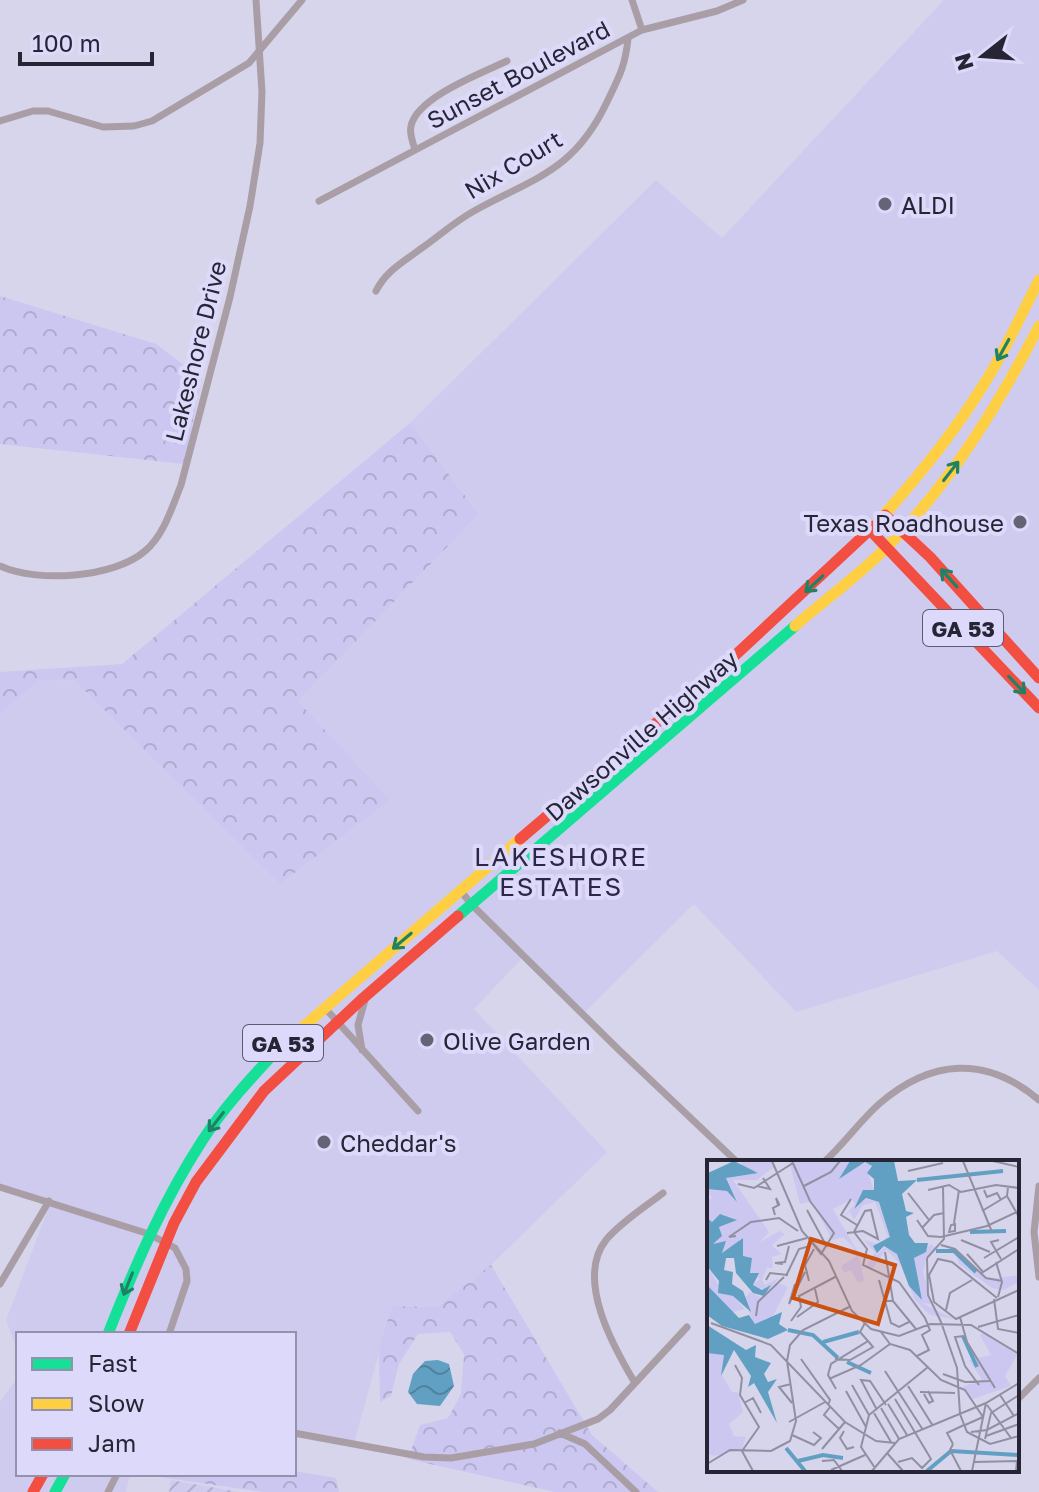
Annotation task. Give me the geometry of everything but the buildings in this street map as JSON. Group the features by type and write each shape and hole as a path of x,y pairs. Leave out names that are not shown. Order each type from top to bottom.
{"main road":[{"name":"Dawsonville Highway","path":"149,1234 204,1138 240,1091 289,1037 729,661 885,515 954,430 986,382 1039,280"},
{"name":"Dawsonville Highway","path":"130,1332 166,1241 196,1182 246,1113 295,1060 368,994 887,547 974,441 1008,387 1039,326"},
{"name":"GA 53","path":"885,515 930,557 1039,678"},
{"path":"870,530 887,547"},
{"name":"GA 53","path":"887,547 1039,708"},
{"path":"599,771 612,784"},
{"name":"GA 53","path":"109,1332 149,1234"}],"street":[{"name":"Lakeshore Drive","path":"0,566 29,576 96,571 137,557 160,534 181,485 230,297 250,206 260,143 260,53 256,0"},
{"path":"0,121 38,111 103,127 134,126 152,121 249,63 302,0"},
{"path":"632,0 642,30"},
{"name":"Sunset Boulevard","path":"319,201 642,30 717,11 743,0"},
{"name":"Nix Court","path":"376,291 381,280 394,267 450,227 473,211 520,189 576,151 597,122 626,63 628,39"},
{"path":"415,150 410,127 415,114 448,90 507,61"},
{"path":"461,891 619,1050 735,1160"},
{"path":"362,1052 358,1025 368,994"},
{"path":"325,1008 418,1111"},
{"path":"826,1160 879,1105 924,1076 966,1068 986,1069 1005,1076 1039,1100"},
{"path":"1039,1186 1034,1232 1039,1277"},
{"path":"0,1187 166,1241 181,1257 187,1281 170,1332"},
{"path":"635,1383 620,1358 596,1295 598,1253 618,1229 663,1193"},
{"path":"0,1284 49,1201"},
{"path":"296,1433 424,1457 451,1458 534,1444 598,1419 610,1410 687,1327"},
{"path":"1019,1398 1039,1378"},
{"path":"560,1433 585,1444 636,1492"},
{"path":"108,1492 114,1488"}],"shaded area":[{"path":"944,0 1039,0 1039,990 997,951 796,1012 694,904 585,1012 525,955 474,1009 607,1152 491,1265 437,1307 392,1306 353,1447 296,1437 296,1332 16,1332 16,1348 6,1320 51,1201 0,1183 0,714 38,681 74,680 280,884 389,800 298,701 479,514 410,423 656,180 722,238"},
{"path":"16,1380 16,1476 130,1476 126,1492 0,1492 0,1402"},
{"path":"171,1480 239,1492 169,1492"}],"green space":[{"path":"0,296 156,344 202,379 184,464 0,444"},
{"path":"410,423 479,514 298,701 390,800 280,884 74,680 38,681 0,714 0,672 122,664"},
{"path":"491,1265 592,1435 658,1492 555,1492 408,1459 420,1425 448,1418 461,1394 464,1354 450,1332 418,1334 399,1364 391,1396 380,1402 379,1349 392,1306 437,1307"},
{"path":"296,1471 336,1478 339,1492 263,1492 153,1476 296,1476"}],"water":[{"path":"438,1360 449,1364 454,1386 440,1406 417,1404 408,1392 413,1374 425,1361"}],"traffic: fast":[{"path":"458,916 795,626"},
{"path":"109,1332 150,1235 188,1164 229,1104 280,1047"},
{"path":"55,1492 64,1476"}],"traffic: slow":[{"path":"874,526 932,458 972,403 999,359 1039,280"},
{"path":"795,626 876,557 932,496 990,414 1039,326"},
{"path":"280,1047 520,839"}],"traffic: jam":[{"path":"885,515 930,557 1039,678"},
{"path":"520,839 729,661 874,526"},
{"path":"870,530 1039,708"},
{"path":"130,1332 174,1223 196,1182 264,1091 361,1000 458,916"},
{"path":"33,1492 42,1476"}],"place":[{"name":"ALDI","path":"885,204"},
{"name":"Texas Roadhouse","path":"1020,522"},
{"name":"Olive Garden","path":"427,1040"},
{"name":"Cheddar's","path":"324,1142"}],"district":[{"name":"LAKESHORE ESTATES","path":"561,871"}]}
